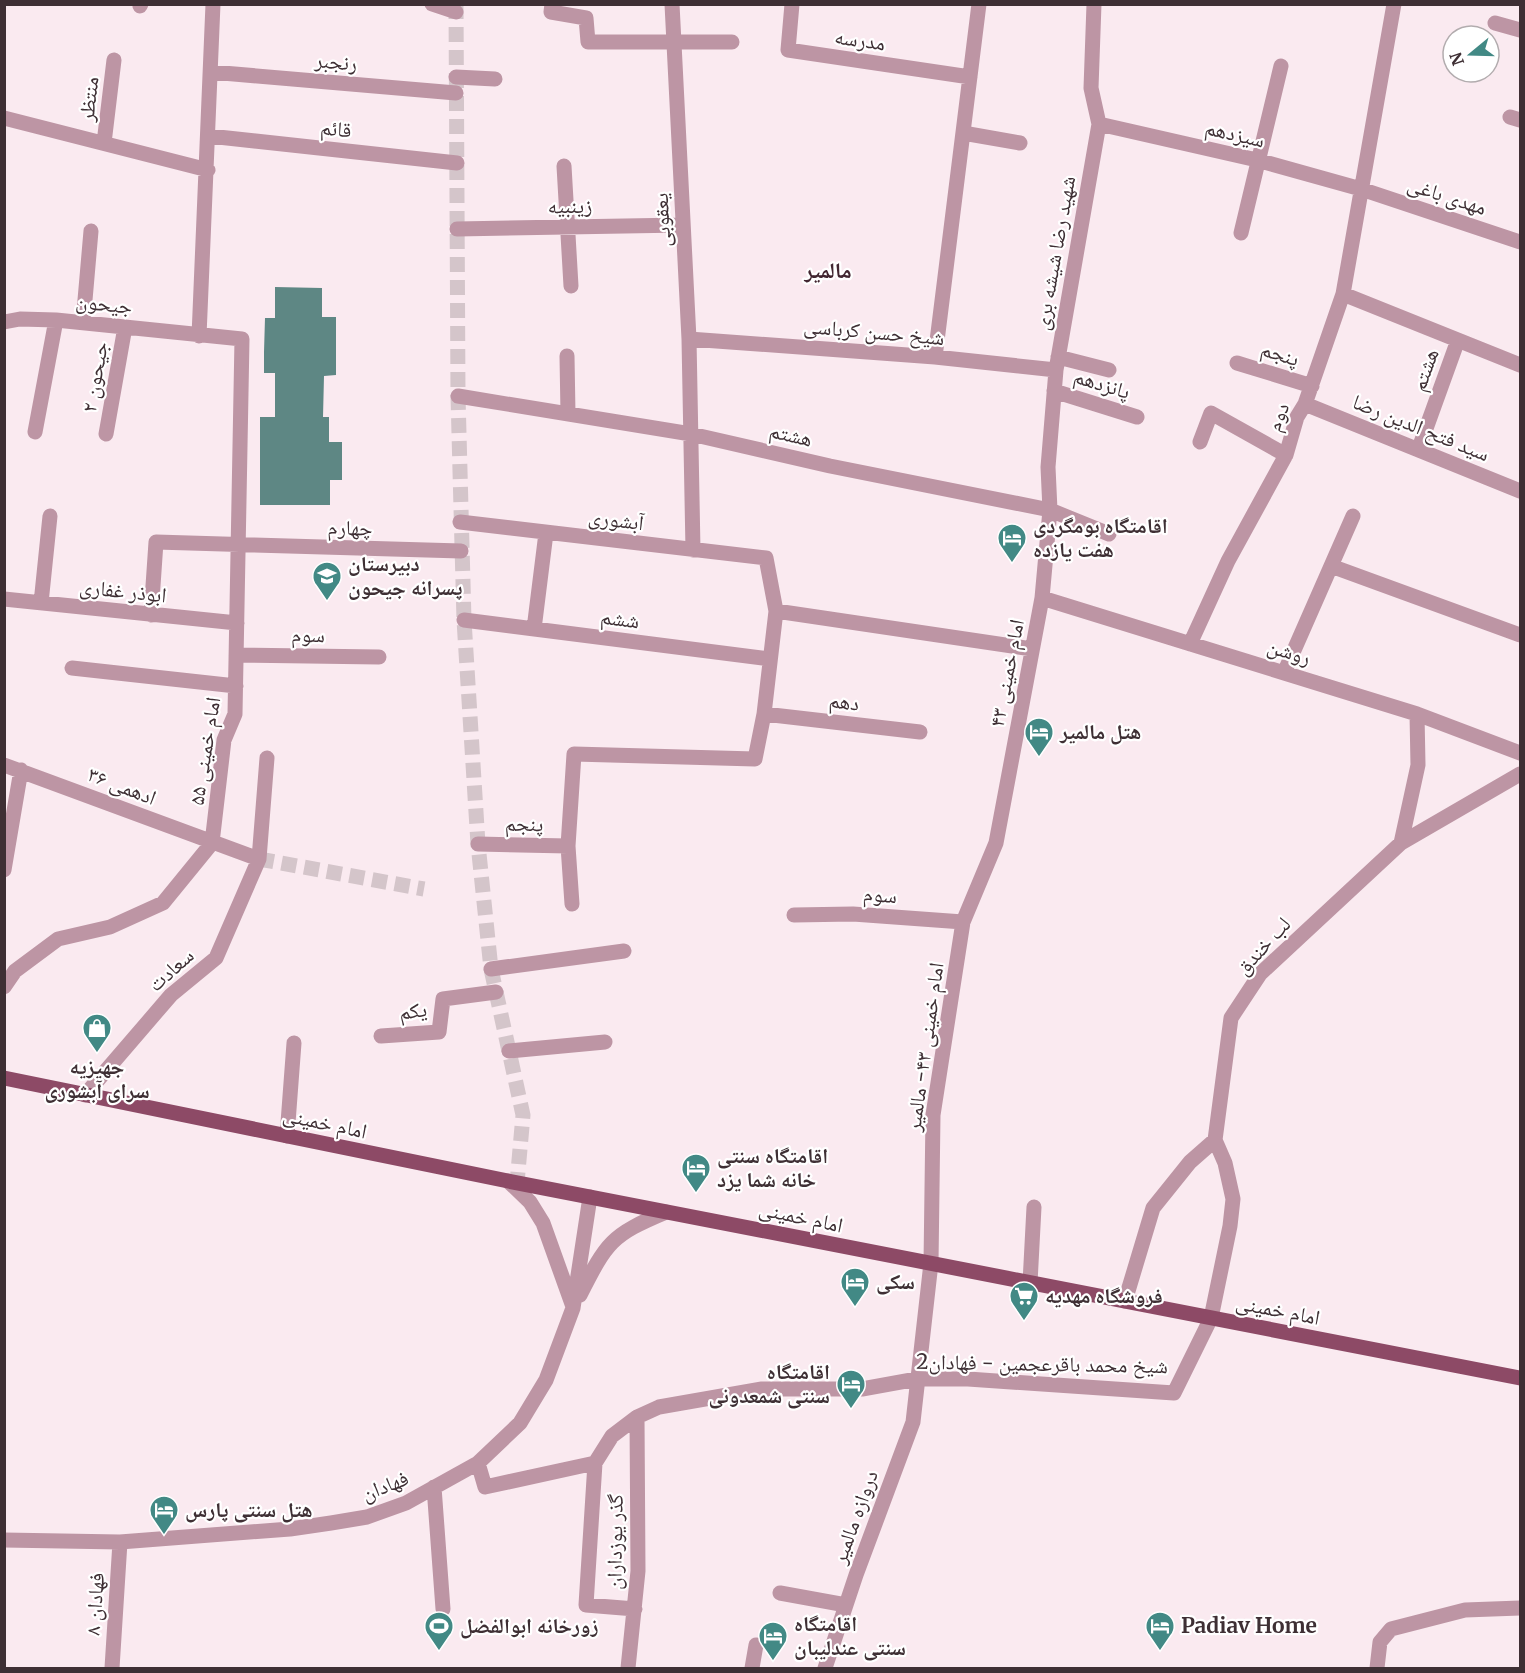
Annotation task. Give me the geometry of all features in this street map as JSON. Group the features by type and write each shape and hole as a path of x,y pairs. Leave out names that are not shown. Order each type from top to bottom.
{"main road":[{"name":"امام خمینی","path":"4,1078 508,1181 1521,1378"}],"street":[{"path":"199,336 208,170 213,4"},
{"path":"432,4 456,12"},
{"path":"552,4 551,12 586,18 588,42 674,40 732,42"},
{"name":"یعقوبی","path":"672,4 689,339 693,550"},
{"name":"مدرسه","path":"792,4 788,50 970,77"},
{"path":"935,357 979,4"},
{"name":"شهید رضا شیشه بری","path":"1050,510 1048,467 1057,363 1099,124 1091,88 1094,4"},
{"name":"دوم","path":"1190,644 1228,561 1286,455 1297,417 1312,386 1343,294 1394,4"},
{"path":"1495,23 1521,30"},
{"name":"منتظر","path":"104,143 114,60"},
{"path":"1241,233 1281,66"},
{"name":"رنجبر","path":"211,72 456,93"},
{"path":"456,77 495,79"},
{"path":"4,118 208,170"},
{"name":"سیزدهم","path":"1099,124 1257,160 1360,189"},
{"path":"963,133 1020,143"},
{"name":"قائم","path":"209,135 457,163"},
{"path":"564,166 571,286"},
{"name":"مهدی باغی","path":"1360,189 1521,242"},
{"name":"زینبیه","path":"458,229 684,225"},
{"path":"83,323 91,231"},
{"path":"1343,294 1521,365"},
{"name":"جیحون","path":"4,322 20,318 56,320 199,336"},
{"path":"35,432 56,320"},
{"name":"جیحون ۲","path":"106,434 125,327"},
{"name":"امام خمینی ۵۵","path":"199,336 242,339 235,714 224,740 212,843"},
{"name":"شیخ حسن کرباسی","path":"689,339 935,357 1057,363 1109,370"},
{"name":"هشتم","path":"1419,448 1458,340"},
{"path":"567,356 568,414"},
{"name":"پنجم","path":"1237,363 1312,386"},
{"name":"پانزدهم","path":"1054,392 1137,417"},
{"name":"هشتم","path":"458,396 691,434 830,466 1050,510 1109,534"},
{"name":"سید فتح الدین رضا","path":"1305,404 1521,491"},
{"path":"1200,442 1211,413 1286,455"},
{"name":"امام خمینی ۴۳","path":"996,843 1042,598 1050,510"},
{"path":"41,603 50,516"},
{"path":"1284,673 1353,516"},
{"name":"آبشوری","path":"460,522 766,558 776,611"},
{"path":"534,629 546,533"},
{"path":"151,615 156,542 239,546"},
{"name":"چهارم","path":"239,546 460,551"},
{"path":"1331,566 1521,635"},
{"name":"روشن","path":"1042,598 1417,714 1521,753"},
{"name":"ابوذر غفاری","path":"4,599 237,624"},
{"path":"572,903 568,846 574,754 755,759 764,714 776,611 1032,650"},
{"name":"ششم","path":"464,620 770,659"},
{"name":"سوم","path":"236,655 380,657"},
{"path":"72,668 236,686"},
{"name":"دهم","path":"764,714 920,732"},
{"path":"1401,843 1418,765 1417,714"},
{"name":"سعادت","path":"85,1095 171,995 216,958 259,859 267,758"},
{"name":"ادهمی ۳۶","path":"4,765 259,859"},
{"path":"4,870 21,770"},
{"name":"لب خندق","path":"1211,1318 1230,1226 1233,1199 1225,1164 1215,1140 1230,1018 1260,974 1401,843 1521,774"},
{"path":"4,987 15,970 58,939 110,927 163,903 212,843"},
{"name":"امام خمینی ۴۳- مالمیر","path":"917,1379 932,1263 933,1115 963,922 996,843"},
{"name":"پنجم","path":"478,844 568,846"},
{"name":"سوم","path":"794,915 853,914 963,922"},
{"path":"491,969 624,951"},
{"name":"یکم","path":"381,1036 439,1032 443,999 496,992"},
{"path":"509,1051 605,1042"},
{"path":"287,1136 294,1043"},
{"path":"1125,1301 1153,1208 1190,1162 1215,1140"},
{"path":"508,1181 530,1202 543,1223 573,1308"},
{"name":"فهادان","path":"4,1540 120,1542 290,1529 331,1523 367,1517 406,1503 478,1463 520,1423 546,1380 573,1308 590,1197"},
{"path":"1030,1283 1034,1207"},
{"path":"573,1308 604,1251 622,1232 666,1212"},
{"name":"شیخ محمد باقرعجمین - فهادان2","path":"595,1463 612,1436 637,1416 659,1407 762,1389 862,1389 917,1379 968,1379 1174,1393 1211,1318"},
{"name":"دروازه مالمیر","path":"825,1668 913,1422 917,1379"},
{"name":"گذر يوزداران","path":"628,1668 638,1571 637,1416"},
{"path":"478,1463 485,1487 595,1463 586,1605 634,1609"},
{"path":"434,1487 443,1609"},
{"name":"فهادان ۸","path":"112,1668 120,1542"},
{"path":"780,1593 846,1605"},
{"path":"1377,1668 1380,1642 1391,1629 1465,1610 1521,1608"},
{"path":"752,1668 756,1645"}],"building":[{"path":"275,287 322,288 322,317 336,317 336,375 324,376 323,417 329,417 329,442 342,442 342,480 330,480 330,505 260,505 260,417 275,417 275,373 264,373 264,352 265,318 275,318"}],"tunnel":[{"path":"456,4 458,396 464,620 478,844 491,969 523,1115 517,1183"},
{"path":"259,859 424,889"}],"place":[{"name":"اقامتگاه بومگردی هفت یازده","path":"1012,564"},
{"name":"دبیرستان پسرانه جیحون","path":"327,602"},
{"name":"هتل مالمير","path":"1039,758"},
{"name":"جهیزیه سرای آبشوری","path":"97,1054"},
{"name":"اقامتگاه سنتی خانه شما یزد","path":"696,1194"},
{"name":"سکی","path":"855,1308"},
{"name":"فروشگاه مهدیه","path":"1024,1322"},
{"name":"اقامتگاه سنتی شمعدونی","path":"851,1410"},
{"name":"هتل سنتی پارس","path":"164,1536"},
{"name":"زورخانه ابوالفضل","path":"439,1652"},
{"name":"Padiav Home","path":"1160,1652"},
{"name":"اقامتگاه سنتی عندلیبان","path":"773,1662"}],"district":[{"name":"مالمیر","path":"828,270"}]}
